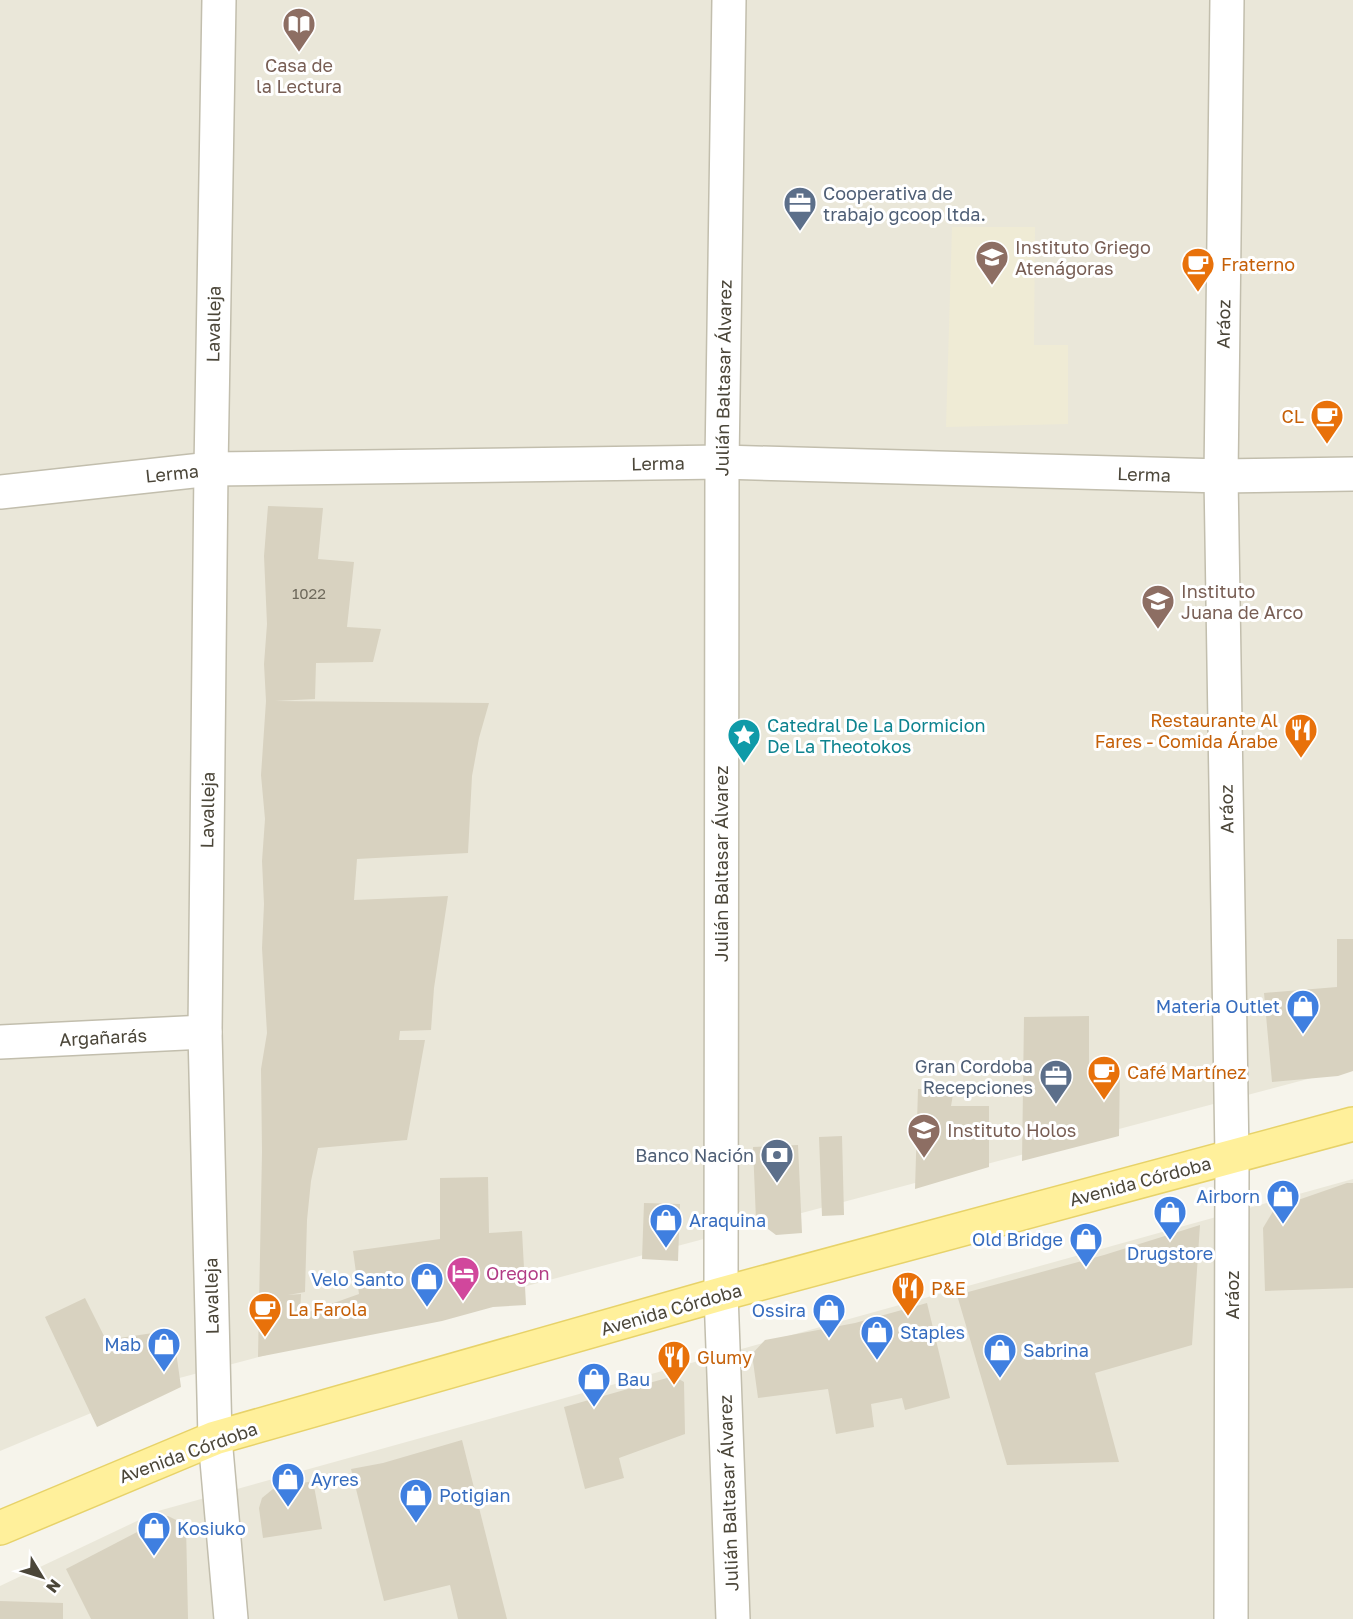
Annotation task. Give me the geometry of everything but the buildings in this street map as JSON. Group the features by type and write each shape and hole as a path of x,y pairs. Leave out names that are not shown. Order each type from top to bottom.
{"main road":[{"name":"Avenida Córdoba","path":"0,1528 214,1438 721,1294 1353,1124"}],"street":[{"name":"Lavalleja","path":"219,0 205,1032 214,1438 231,1619"},
{"name":"Julián Baltasar Álvarez","path":"729,0 722,462 721,1294 733,1619"},
{"name":"Aráoz","path":"1227,0 1221,476 1232,1157 1231,1619"},
{"name":"Lerma","path":"0,492 211,469 722,462 1221,476 1353,474"},
{"name":"Argañarás","path":"0,1042 205,1032"}],"shaded area":[{"path":"0,0 1353,0 1353,1067 168,1381 0,1451"},
{"name":"Instituto Griego Atenágoras","path":"952,227 1035,227 1034,345 1068,345 1068,424 946,427"},
{"path":"1353,1179 1353,1619 0,1619 0,1586 158,1511"}],"place":[{"name":"Casa de la Lectura","path":"299,53"},
{"name":"Cooperativa de trabajo gcoop ltda.","path":"800,232"},
{"name":"Instituto Griego Atenágoras","path":"992,286"},
{"name":"Fraterno","path":"1198,293"},
{"name":"CL","path":"1327,445"},
{"name":"Instituto Juana de Arco","path":"1158,630"},
{"name":"Restaurante Al Fares - Comida Árabe","path":"1301,759"},
{"name":"Catedral De La Dormicion De La Theotokos","path":"744,764"},
{"name":"Materia Outlet","path":"1303,1035"},
{"name":"Café Martínez","path":"1104,1101"},
{"name":"Gran Cordoba Recepciones","path":"1056,1105"},
{"name":"Instituto Holos","path":"924,1159"},
{"name":"Banco Nación","path":"777,1184"},
{"name":"Airborn","path":"1283,1225"},
{"name":"Drugstore","path":"1170,1241"},
{"name":"Araquina","path":"666,1249"},
{"name":"Old Bridge","path":"1086,1268"},
{"name":"Oregon","path":"463,1302"},
{"name":"Velo Santo","path":"427,1308"},
{"name":"P&E","path":"908,1317"},
{"name":"La Farola","path":"265,1338"},
{"name":"Ossira","path":"829,1339"},
{"name":"Staples","path":"877,1361"},
{"name":"Mab","path":"164,1373"},
{"name":"Sabrina","path":"1000,1379"},
{"name":"Glumy","path":"674,1386"},
{"name":"Bau","path":"594,1408"},
{"name":"Ayres","path":"288,1508"},
{"name":"Potigian","path":"416,1524"},
{"name":"Kosiuko","path":"154,1557"}]}
